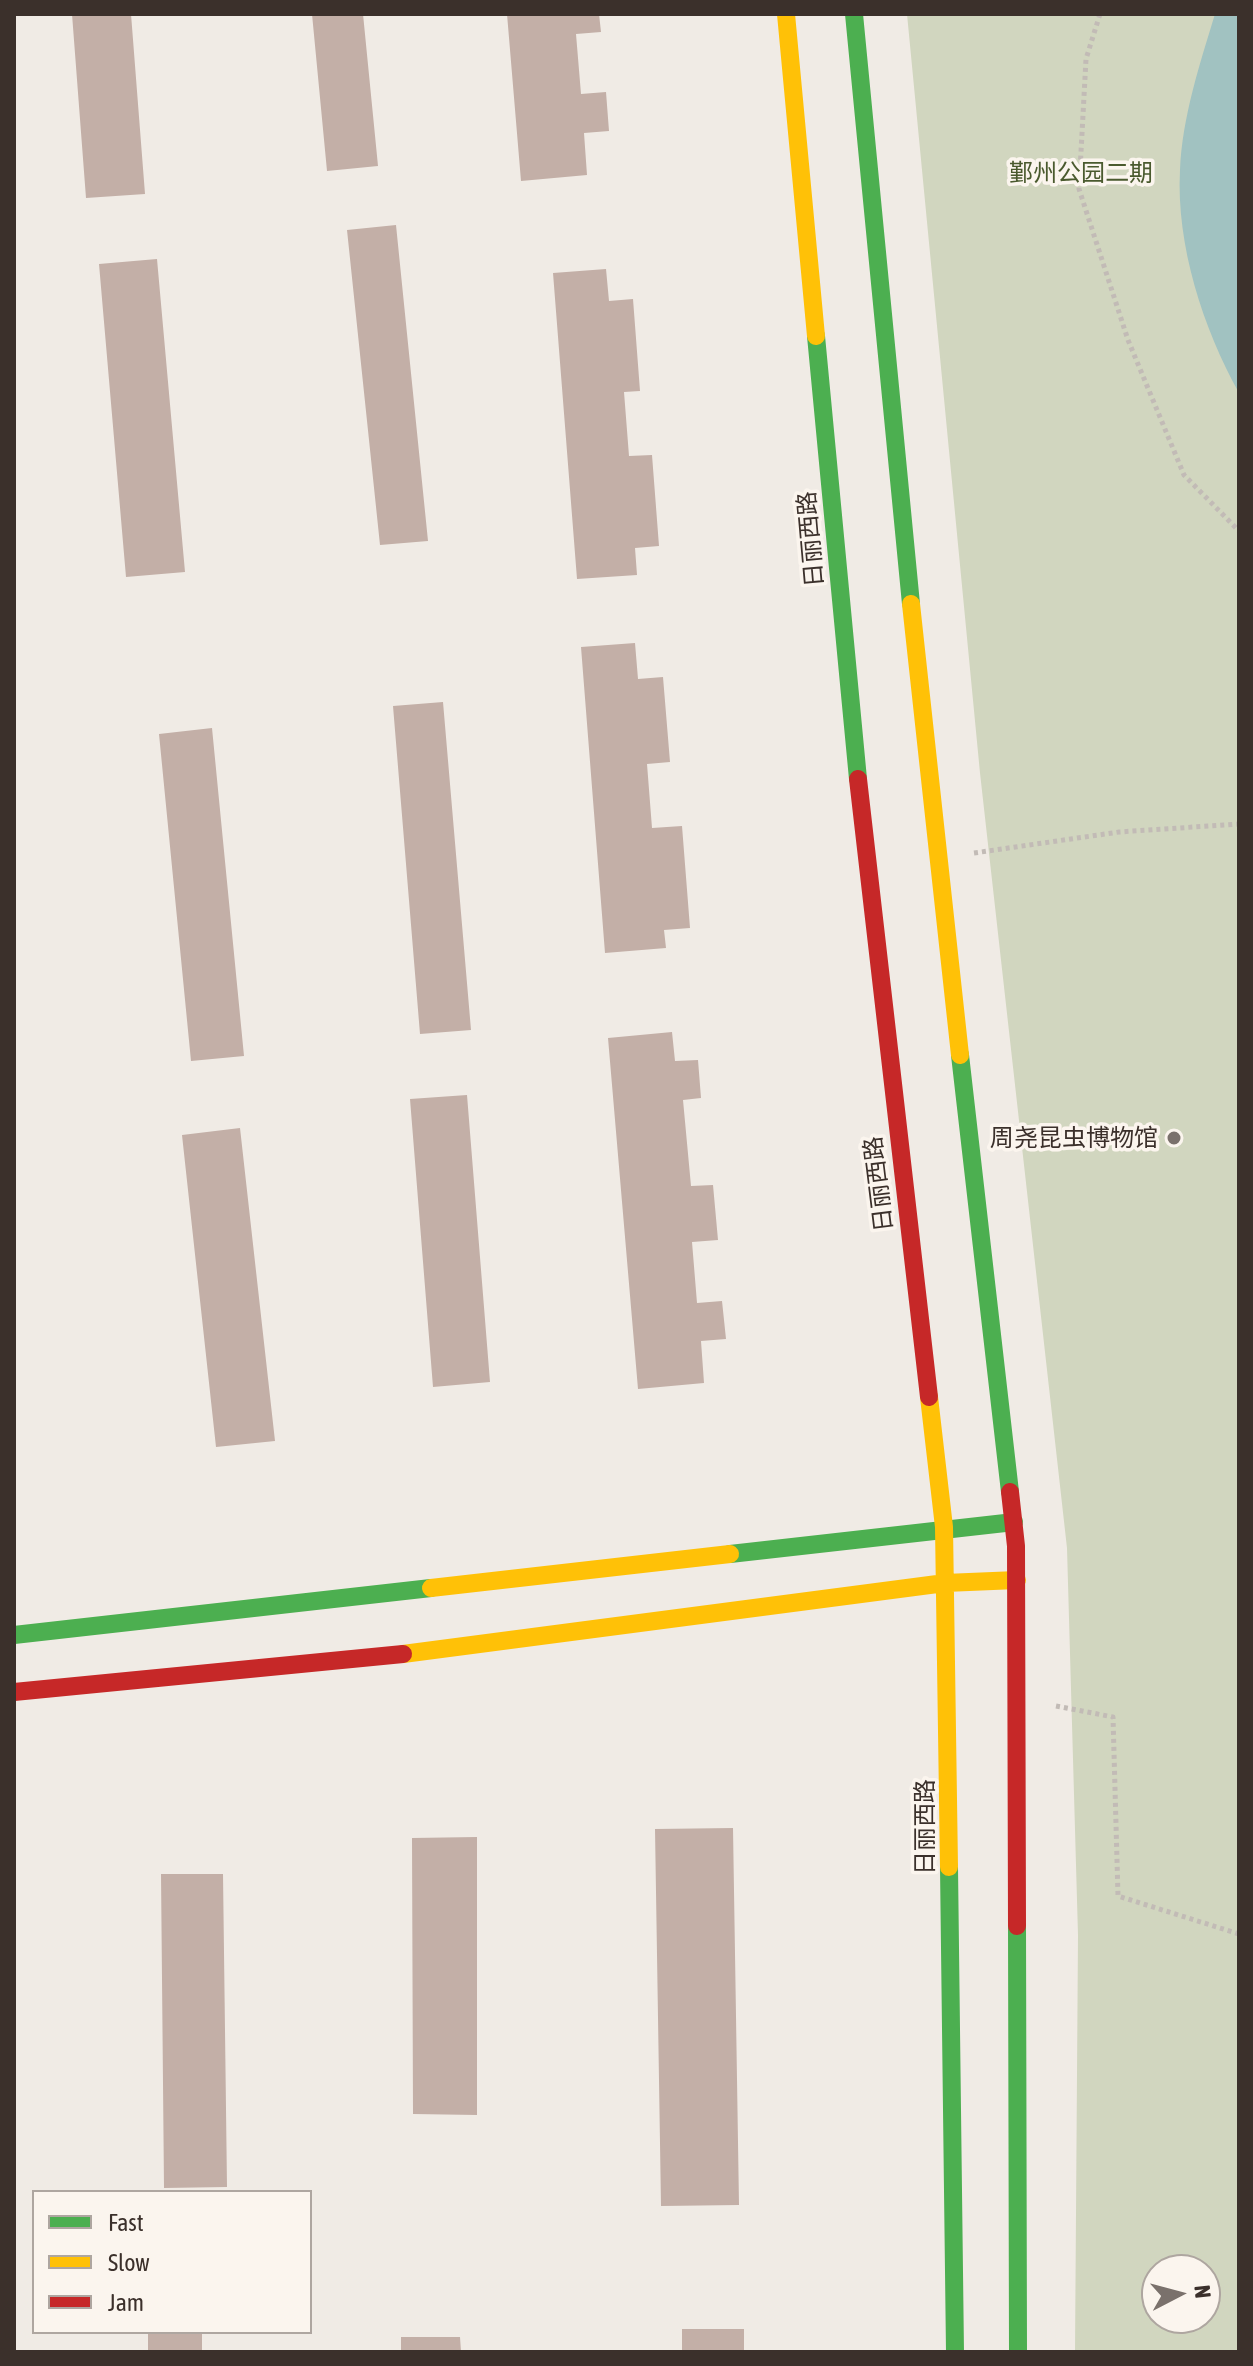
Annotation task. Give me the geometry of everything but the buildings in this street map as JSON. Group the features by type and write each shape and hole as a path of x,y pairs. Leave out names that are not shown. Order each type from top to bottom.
{"main road":[{"name":"日丽西路","path":"786,14 866,869 944,1527 955,2352"},
{"path":"854,18 938,858 1014,1522 1018,1698 1015,2151 1018,2352"},
{"path":"14,1635 477,1585 944,1527 1014,1522"},
{"path":"14,1692 468,1648 945,1583 1017,1580"}],"path":[{"path":"1100,14 1086,59 1079,189 1128,340 1184,475 1239,531"},
{"path":"938,858 1119,832 1239,824"},
{"path":"1018,1698 1113,1717 1118,1896 1239,1934"}],"green space":[{"name":"鄞州公园二期","path":"907,14 1239,14 1239,2352 1075,2352 1078,1935 1067,1548 980,773"}],"water":[{"path":"1215,14 1239,14 1239,393 1214,341 1194,285 1182,227 1180,198 1184,131"}],"traffic: fast":[{"path":"854,14 911,604"},
{"path":"816,336 858,779"},
{"path":"960,1055 1010,1492"},
{"path":"730,1554 1014,1522"},
{"path":"14,1635 431,1588"},
{"path":"949,1867 955,2352"},
{"path":"1017,1926 1018,2352"}],"traffic: slow":[{"path":"786,14 816,336"},
{"path":"911,604 960,1055"},
{"path":"929,1397 944,1527 949,1867"},
{"path":"431,1588 730,1554"},
{"path":"403,1654 945,1583 1017,1580"}],"traffic: jam":[{"path":"858,779 929,1397"},
{"path":"1010,1492 1016,1546 1017,1926"},
{"path":"14,1692 403,1654"}],"place":[{"name":"周尧昆虫博物馆","path":"1174,1138"}]}
